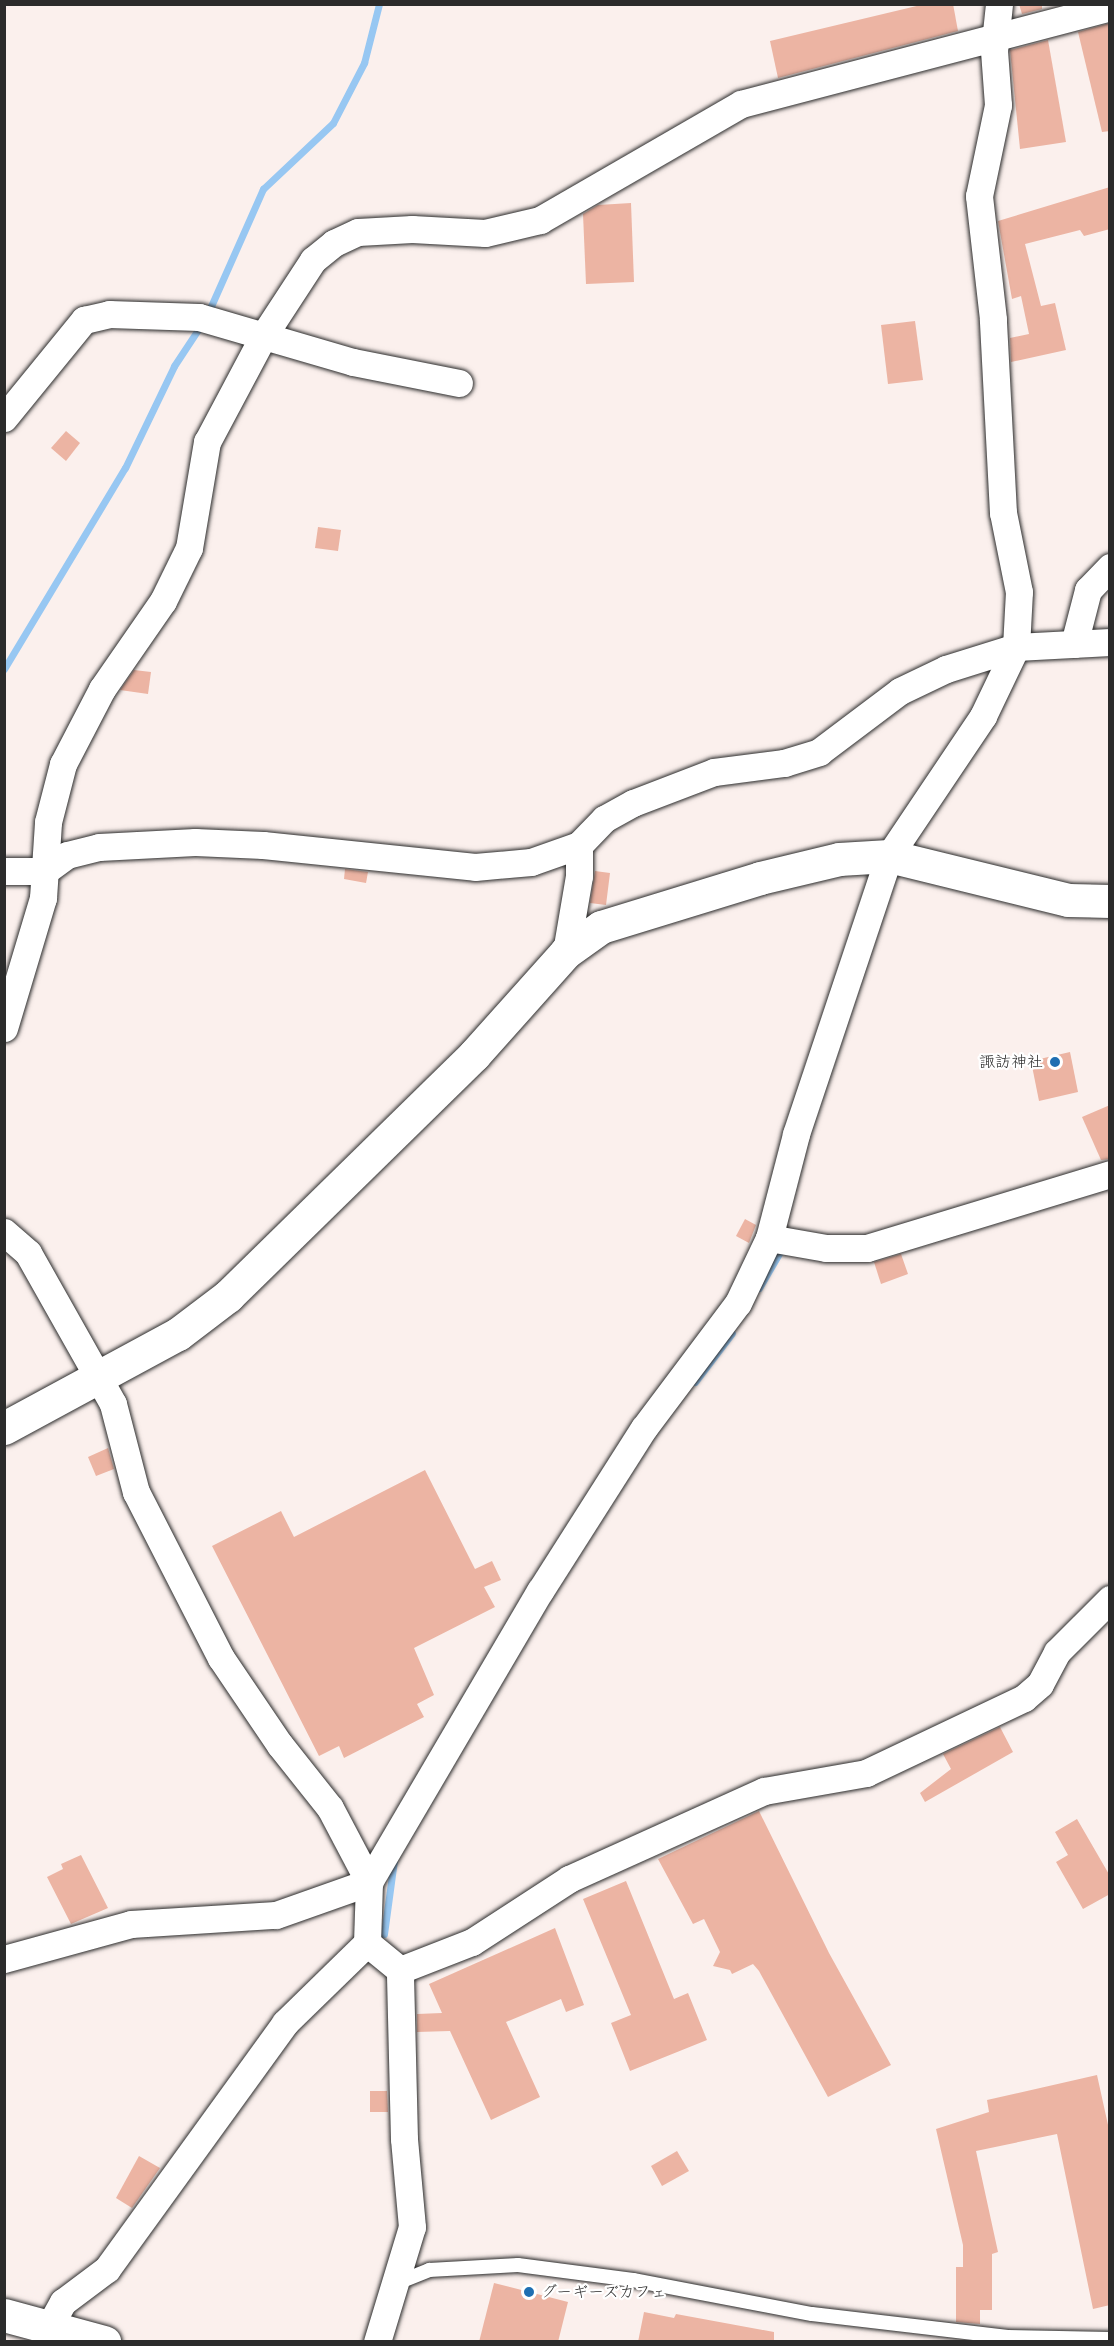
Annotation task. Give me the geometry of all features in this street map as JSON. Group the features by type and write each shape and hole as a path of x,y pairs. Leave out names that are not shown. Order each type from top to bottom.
{"main road":[{"path":"4,1428 178,1334 228,1296 474,1055 566,952 601,927 760,878 839,859 889,856 1068,900 1110,901"},
{"path":"4,2315 104,2342"}],"street":[{"path":"49,2327 63,2302 107,2269 285,2023 367,1943 369,1882 540,1592 644,1428 738,1303 770,1238 796,1134 889,856 983,716 1016,647 1019,592 1003,513 993,319 979,196 998,105 996,35 999,4"},
{"path":"4,1028 43,898 48,822 63,764 102,689 163,601 189,548 207,442 264,335 314,260 334,243 358,232 412,229 485,233 540,220 741,104 996,35 1110,7"},
{"path":"4,418 84,320 109,314 205,319 353,362 459,383"},
{"path":"1074,644 1088,590 1110,567"},
{"path":"4,871 45,871 67,855 99,847 195,842 284,847 475,867 531,862 579,845 604,819 633,803 714,772 784,763 819,752 900,691 946,669 1016,647 1110,642"},
{"path":"566,952 579,876 579,845"},
{"path":"770,1238 826,1248 867,1248 1110,1174"},
{"path":"4,1232 28,1253 113,1404 136,1492 221,1658 280,1745 330,1808 369,1882"},
{"path":"400,1970 472,1942 569,1879 765,1791 866,1773 1024,1698 1040,1684 1057,1652 1110,1599"},
{"path":"4,1959 131,1924 276,1915 369,1882"},
{"path":"367,1943 400,1970 404,2139 412,2227 397,2283 377,2342"}],"lane":[{"path":"397,2283 429,2270 518,2265 633,2280 812,2314 1008,2337 1110,2339"}],"building":[{"path":"925,4 953,4 958,31 778,78 770,41"},
{"path":"1019,4 1042,4 1042,9 1022,14"},
{"path":"1110,23 1110,131 1102,132 1078,32"},
{"path":"1048,40 1066,142 1020,149 1010,50"},
{"path":"1110,187 1110,229 1084,236 1080,230 1025,244 1041,306 1055,303 1066,350 1011,362 1010,338 1029,334 1021,296 1012,299 998,221"},
{"path":"631,203 634,282 586,284 583,214 598,205"},
{"path":"915,321 923,380 888,384 881,325"},
{"path":"66,431 80,443 66,461 51,448"},
{"path":"318,527 341,530 338,551 315,548"},
{"path":"134,670 151,672 148,694 120,690"},
{"path":"345,869 368,872 366,883 344,879"},
{"path":"595,871 610,873 606,905 590,903"},
{"path":"1070,1052 1078,1092 1039,1101 1031,1061"},
{"path":"1110,1105 1110,1159 1101,1160 1082,1117"},
{"path":"745,1219 756,1225 749,1243 736,1236"},
{"path":"901,1254 908,1274 881,1284 874,1262"},
{"path":"108,1448 114,1469 96,1476 88,1457"},
{"path":"425,1470 475,1569 492,1561 501,1580 484,1587 495,1607 414,1648 434,1695 417,1704 424,1717 344,1758 339,1746 319,1756 212,1546 281,1511 294,1537"},
{"path":"1000,1727 1013,1752 925,1802 920,1793 951,1769 943,1754"},
{"path":"759,1811 829,1953 891,2065 828,2097 753,1964 732,1974 730,1970 713,1966 720,1952 704,1919 693,1924 658,1859"},
{"path":"1077,1819 1110,1876 1110,1894 1083,1909 1056,1862 1068,1855 1055,1832"},
{"path":"81,1855 108,1908 71,1924 47,1877 63,1869 61,1864"},
{"path":"626,1881 674,1999 688,1993 707,2040 630,2071 611,2023 631,2015 583,1899"},
{"path":"555,1928 584,2005 566,2012 561,1999 506,2022 540,2097 491,2120 450,2031 417,2032 417,2014 442,2013 429,1984"},
{"path":"1097,2075 1110,2134 1110,2305 1093,2309 1057,2134 976,2151 998,2252 992,2254 992,2310 980,2310 980,2324 956,2322 956,2267 963,2267 963,2245 936,2129 989,2112 987,2100"},
{"path":"370,2091 387,2091 388,2112 370,2112"},
{"path":"677,2151 689,2171 662,2186 651,2166"},
{"path":"139,2156 160,2168 132,2208 116,2198"},
{"path":"494,2283 568,2302 558,2342 479,2342"},
{"path":"644,2312 674,2318 676,2314 774,2332 774,2342 638,2342"}],"waterway":[{"path":"208,313 263,189 333,123 364,63 379,4"},
{"path":"4,669 125,468 174,366 201,325"},
{"path":"759,1288 781,1250"},
{"path":"695,1382 732,1333"},
{"path":"384,1934 394,1860"}],"place":[{"name":"諏訪神社","path":"1055,1062"},
{"name":"グーギーズカフェ","path":"529,2292"}]}
